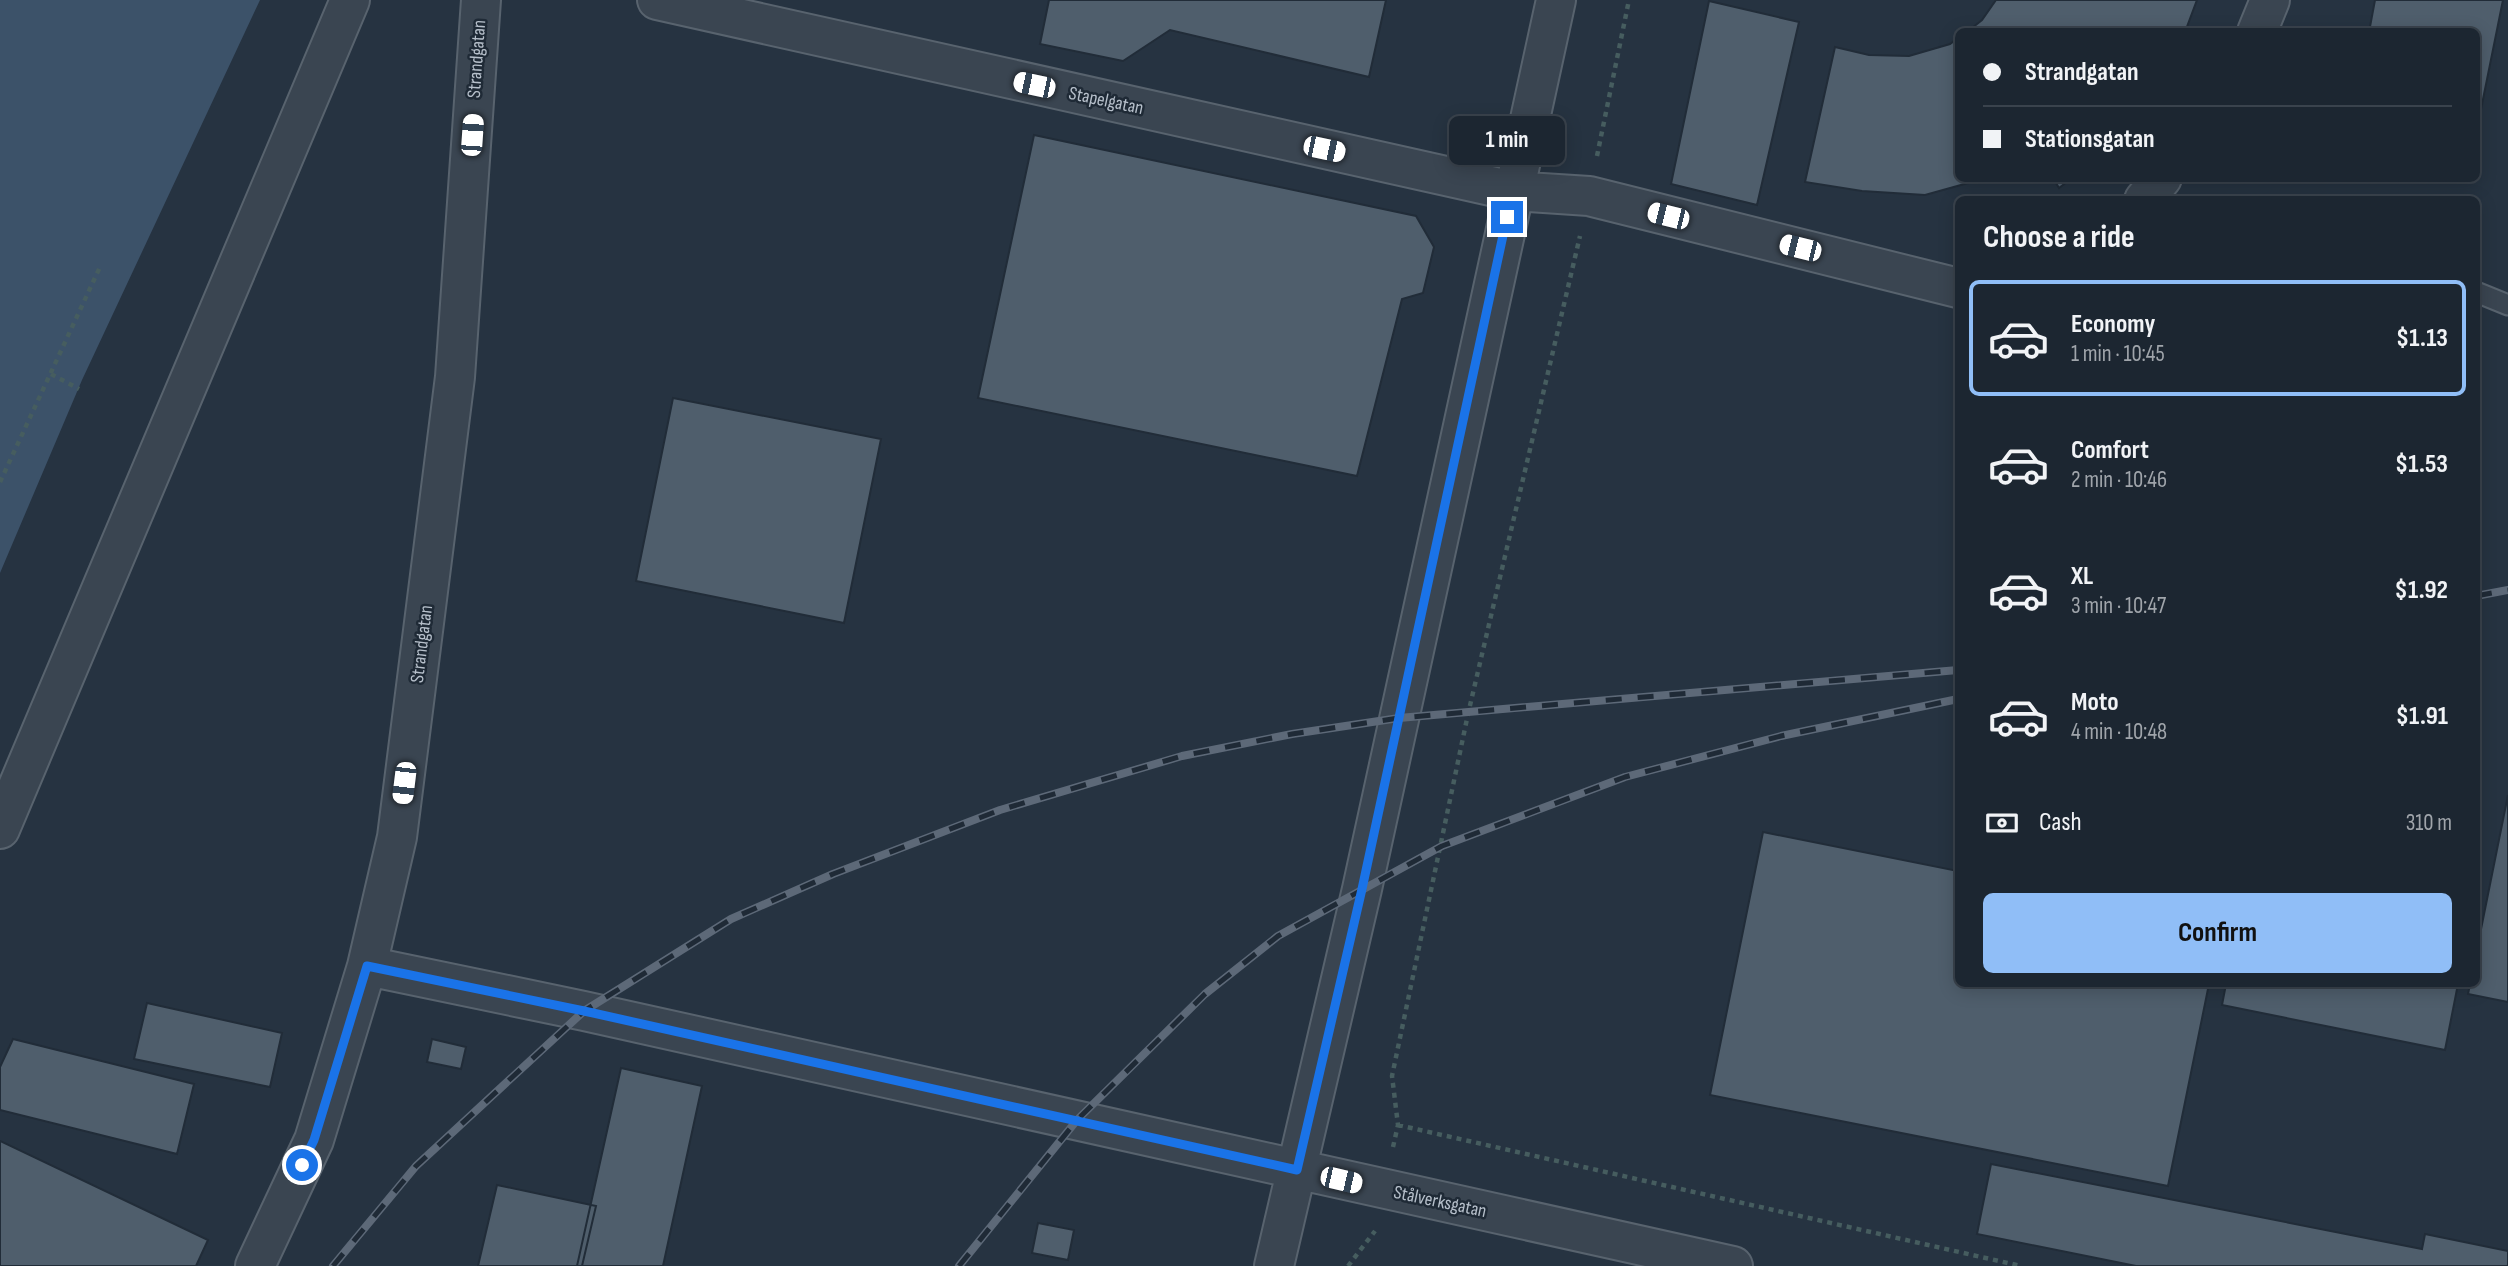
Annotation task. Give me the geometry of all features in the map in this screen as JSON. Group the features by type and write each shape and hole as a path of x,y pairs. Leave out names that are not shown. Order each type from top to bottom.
{"street":[{"path":"0,829 350,0"},
{"name":"Strandgatan","path":"255,1266 314,1140 367,966 397,836 456,377 481,0"},
{"name":"Stapelgatan","path":"657,0 1513,191 1589,196 1955,287"},
{"path":"1275,1266 1362,889 1556,0"},
{"path":"2259,28 2270,0"},
{"path":"2147,196 2159,182"},
{"name":"Stålverksgatan","path":"367,966 584,1011 1734,1266"}],"lane":[{"path":"2480,294 2508,305"}],"path":[{"path":"1629,0 1589,196 1468,713 1392,1076 1398,1125 2021,1266"},
{"path":"0,482 100,267"},
{"path":"51,374 79,389"}],"water":[{"path":"0,0 260,0 82,380 0,573"}],"building":[{"path":"1049,0 1386,0 1369,77 1170,30 1123,61 1040,44"},
{"path":"1996,0 2197,0 2186,28 1972,28 1982,20"},
{"path":"2375,0 2503,0 2480,114 2480,28 2370,28"},
{"path":"1709,1 1799,22 1757,205 1671,184"},
{"path":"1955,40 1955,182 1972,182 1925,195 1862,191 1805,182 1835,47 1869,55 1909,56"},
{"path":"1034,135 1416,216 1434,247 1423,293 1402,299 1357,476 978,398"},
{"path":"2055,182 2067,182 2059,188"},
{"path":"673,398 881,439 844,623 636,581"},
{"path":"2508,795 2508,1002 2468,994 2469,987 2480,987 2480,934"},
{"path":"1763,832 1955,870 1955,987 2208,987 2168,1186 1710,1095"},
{"path":"2225,987 2457,987 2445,1050 2222,1005"},
{"path":"147,1003 282,1033 270,1087 134,1059"},
{"path":"13,1039 194,1084 177,1154 0,1110 0,1067"},
{"path":"432,1039 466,1047 461,1069 427,1062"},
{"path":"621,1068 702,1086 663,1266 577,1266"},
{"path":"0,1141 208,1240 196,1266 0,1266"},
{"path":"1991,1164 2422,1249 2425,1234 2508,1251 2508,1266 2136,1266 1977,1234"},
{"path":"497,1185 596,1206 582,1266 478,1266"},
{"path":"1038,1223 1074,1230 1068,1260 1032,1253"}],"railway":[{"path":"2480,595 2508,590"},
{"path":"333,1266 416,1166 584,1011 731,919 833,874 1000,810 1182,756 1292,734 1399,718 1955,670"},
{"path":"959,1266 1077,1120 1205,994 1278,936 1442,846 1625,777 1781,736 1955,700"}],"route":[{"path":"302,1165 314,1140 367,966 584,1011 1297,1170 1362,889 1507,217"}]}
